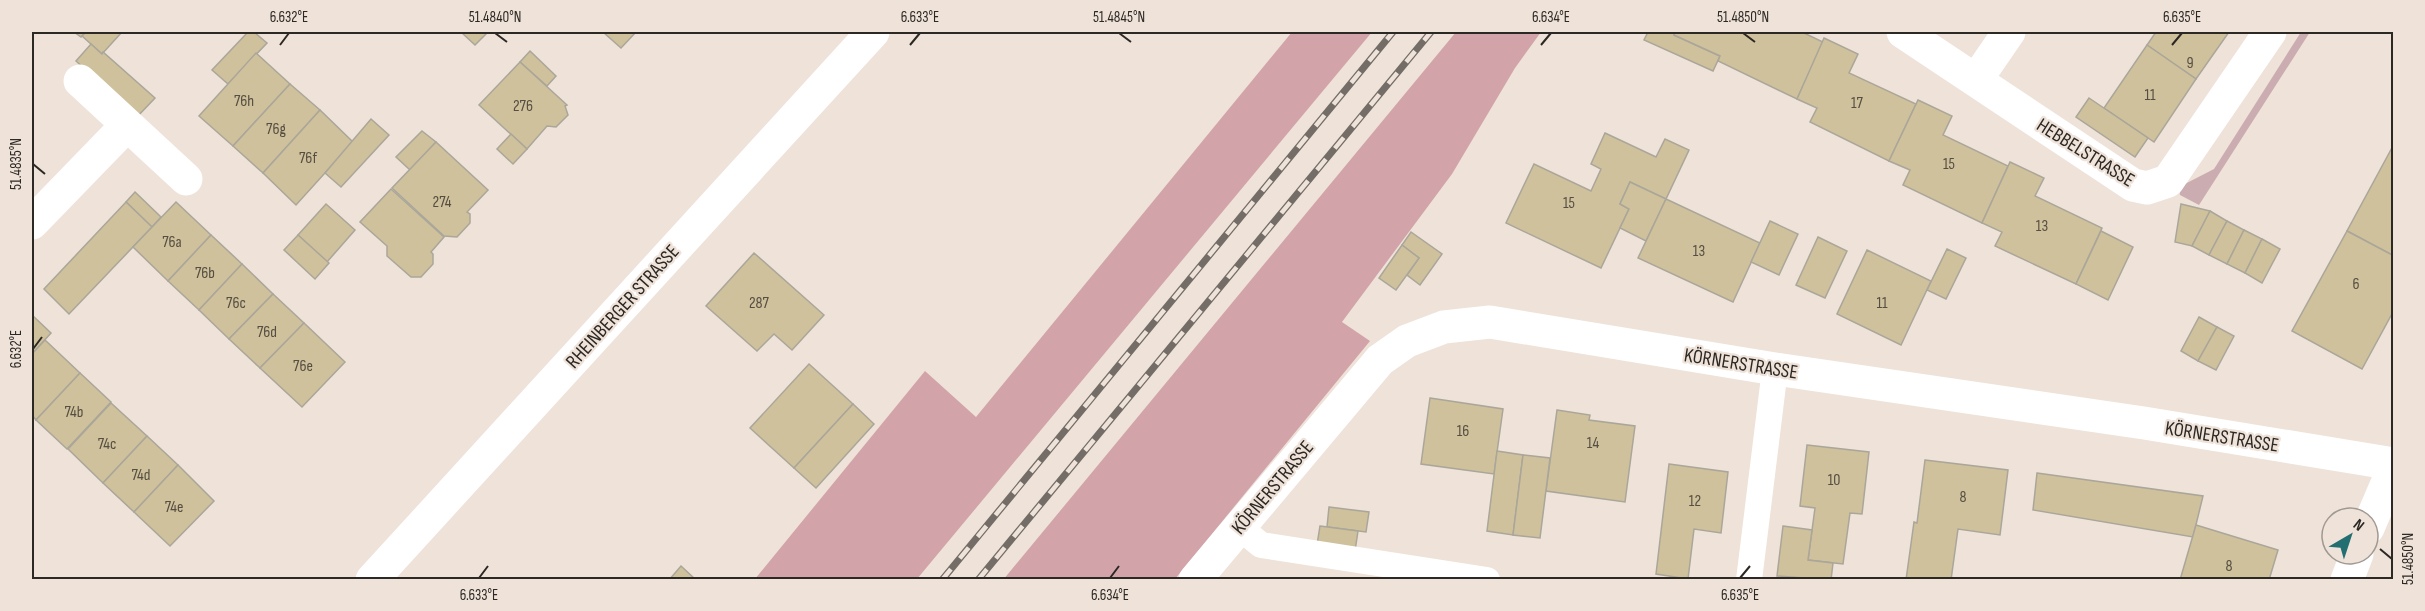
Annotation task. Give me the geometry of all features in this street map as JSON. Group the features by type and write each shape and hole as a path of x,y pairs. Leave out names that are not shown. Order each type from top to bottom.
{"street":[{"name":"RHEINBERGER STRASSE","path":"372,579 873,32"},
{"name":"HEBBELSTRASSE","path":"1903,32 2133,185 2147,188 2168,181 2270,32"},
{"path":"1976,80 2008,32"},
{"path":"80,81 186,179"},
{"path":"32,223 127,125"},
{"name":"KÖRNERSTRASSE","path":"1195,579 1380,360 1407,341 1444,327 1490,322 1775,369 2144,423 2394,466"},
{"path":"2377,506 2394,466"}],"lane":[{"path":"1749,579 1775,369"},
{"path":"1239,527 1261,545 1487,579"}],"shaded area":[{"path":"1292,32 1372,32 917,579 755,579 925,371 976,417"},
{"path":"1456,32 1541,32 1515,68 1452,174 1342,322 1370,341 1175,579 1003,580"},
{"path":"2301,32 2310,32 2199,205 2180,195 2179,187 2214,169"}],"building":[{"path":"74,32 86,32 81,37"},
{"path":"86,32 122,32 102,54 82,36"},
{"path":"248,32 254,32 267,43 228,84 212,70"},
{"path":"461,32 488,32 475,45"},
{"path":"603,32 636,32 621,48"},
{"path":"1648,32 1675,32 1674,35 1720,56 1713,71 1644,40"},
{"path":"1675,32 1802,32 1823,42 1797,99 1718,61 1720,56 1674,35"},
{"path":"2156,32 2229,32 2196,79 2147,45"},
{"path":"1824,38 1858,54 1849,73 1916,104 1889,161 1810,122 1817,108 1797,99"},
{"path":"91,44 155,98 137,117 76,61"},
{"path":"2147,45 2196,79 2154,142 2104,108"},
{"path":"530,51 556,76 547,86 520,62"},
{"path":"256,53 290,84 233,146 199,116"},
{"path":"520,62 567,105 565,106 568,115 556,127 547,126 527,149 479,105"},
{"path":"290,84 320,110 263,173 233,146"},
{"path":"2089,98 2148,138 2135,157 2076,117"},
{"path":"1918,100 1952,116 1943,135 2008,166 1982,223 1903,185 1910,170 1889,161"},
{"path":"320,110 353,142 296,205 263,173"},
{"path":"371,119 389,135 341,187 325,173"},
{"path":"422,131 436,142 410,170 396,157"},
{"path":"1605,133 1656,157 1665,139 1689,150 1666,199 1630,182 1620,204 1629,209 1601,268 1506,223 1534,164 1591,191 1601,169 1591,164"},
{"path":"511,134 527,149 513,164 497,149"},
{"path":"436,142 488,190 467,212 470,214 470,223 457,237 444,236 392,188"},
{"path":"2394,144 2394,256 2347,231"},
{"path":"2010,162 2044,178 2035,196 2102,228 2076,284 1995,246 2002,232 1982,223"},
{"path":"1630,182 1666,199 1646,241 1620,228 1629,209 1620,204"},
{"path":"391,189 444,237 431,252 433,264 421,277 411,277 387,256 387,246 360,222"},
{"path":"135,192 161,217 152,227 126,202"},
{"path":"1666,199 1760,243 1733,302 1638,258"},
{"path":"126,202 152,227 69,314 44,289"},
{"path":"176,202 211,235 168,281 133,247"},
{"path":"326,204 355,230 327,262 298,235"},
{"path":"2181,204 2210,211 2192,246 2175,242"},
{"path":"2210,211 2227,221 2209,255 2192,246"},
{"path":"1770,221 1798,234 1779,275 1751,262"},
{"path":"2227,221 2244,230 2227,264 2209,255"},
{"path":"2244,230 2262,239 2245,273 2227,264"},
{"path":"2101,231 2133,247 2108,300 2076,284"},
{"path":"2347,231 2394,256 2394,310 2362,369 2292,331"},
{"path":"1411,232 1442,254 1420,285 1407,275 1419,258 1402,245"},
{"path":"211,235 242,264 199,310 168,281"},
{"path":"298,235 329,263 315,279 284,250"},
{"path":"1818,237 1847,251 1825,298 1796,285"},
{"path":"2262,239 2280,249 2262,283 2245,273"},
{"path":"1402,245 1419,258 1396,290 1379,278"},
{"path":"1947,249 1966,258 1946,299 1927,290"},
{"path":"1867,250 1931,281 1901,345 1837,314"},
{"path":"754,253 824,315 792,350 774,334 757,351 706,306"},
{"path":"242,264 273,294 229,339 199,310"},
{"path":"273,294 304,323 260,368 229,339"},
{"path":"32,315 51,333 32,354"},
{"path":"2199,317 2217,327 2198,361 2181,351"},
{"path":"304,323 345,362 302,407 260,368"},
{"path":"2217,327 2234,336 2216,370 2198,361"},
{"path":"45,340 80,373 36,420 32,415 32,354"},
{"path":"809,364 853,404 794,468 750,428"},
{"path":"80,373 111,402 67,449 36,420"},
{"path":"1430,398 1503,409 1494,474 1421,464"},
{"path":"111,403 147,436 103,483 68,449"},
{"path":"853,404 874,424 816,488 794,468"},
{"path":"1557,410 1590,415 1589,420 1635,426 1625,502 1546,491"},
{"path":"147,436 178,465 134,512 103,483"},
{"path":"1807,445 1869,452 1862,514 1850,513 1843,564 1808,560 1815,508 1800,506"},
{"path":"1497,451 1523,455 1513,535 1487,531"},
{"path":"1523,455 1550,458 1540,538 1513,535"},
{"path":"1925,460 2008,470 2000,535 1958,529 1951,580 1906,580 1914,522 1917,523"},
{"path":"1669,464 1728,472 1721,533 1694,529 1688,579 1656,574"},
{"path":"178,465 214,501 170,546 134,512"},
{"path":"2037,473 2203,496 2193,537 2033,510"},
{"path":"1329,507 1369,512 1366,532 1327,527"},
{"path":"2196,525 2278,550 2269,580 2180,580"},
{"path":"1320,526 1358,531 1355,551 1317,545"},
{"path":"1783,526 1812,530 1808,560 1833,563 1831,580 1777,576"},
{"path":"681,566 696,580 669,580"}],"railway":[{"path":"942,580 1393,32"},
{"path":"978,580 1431,32"}]}
